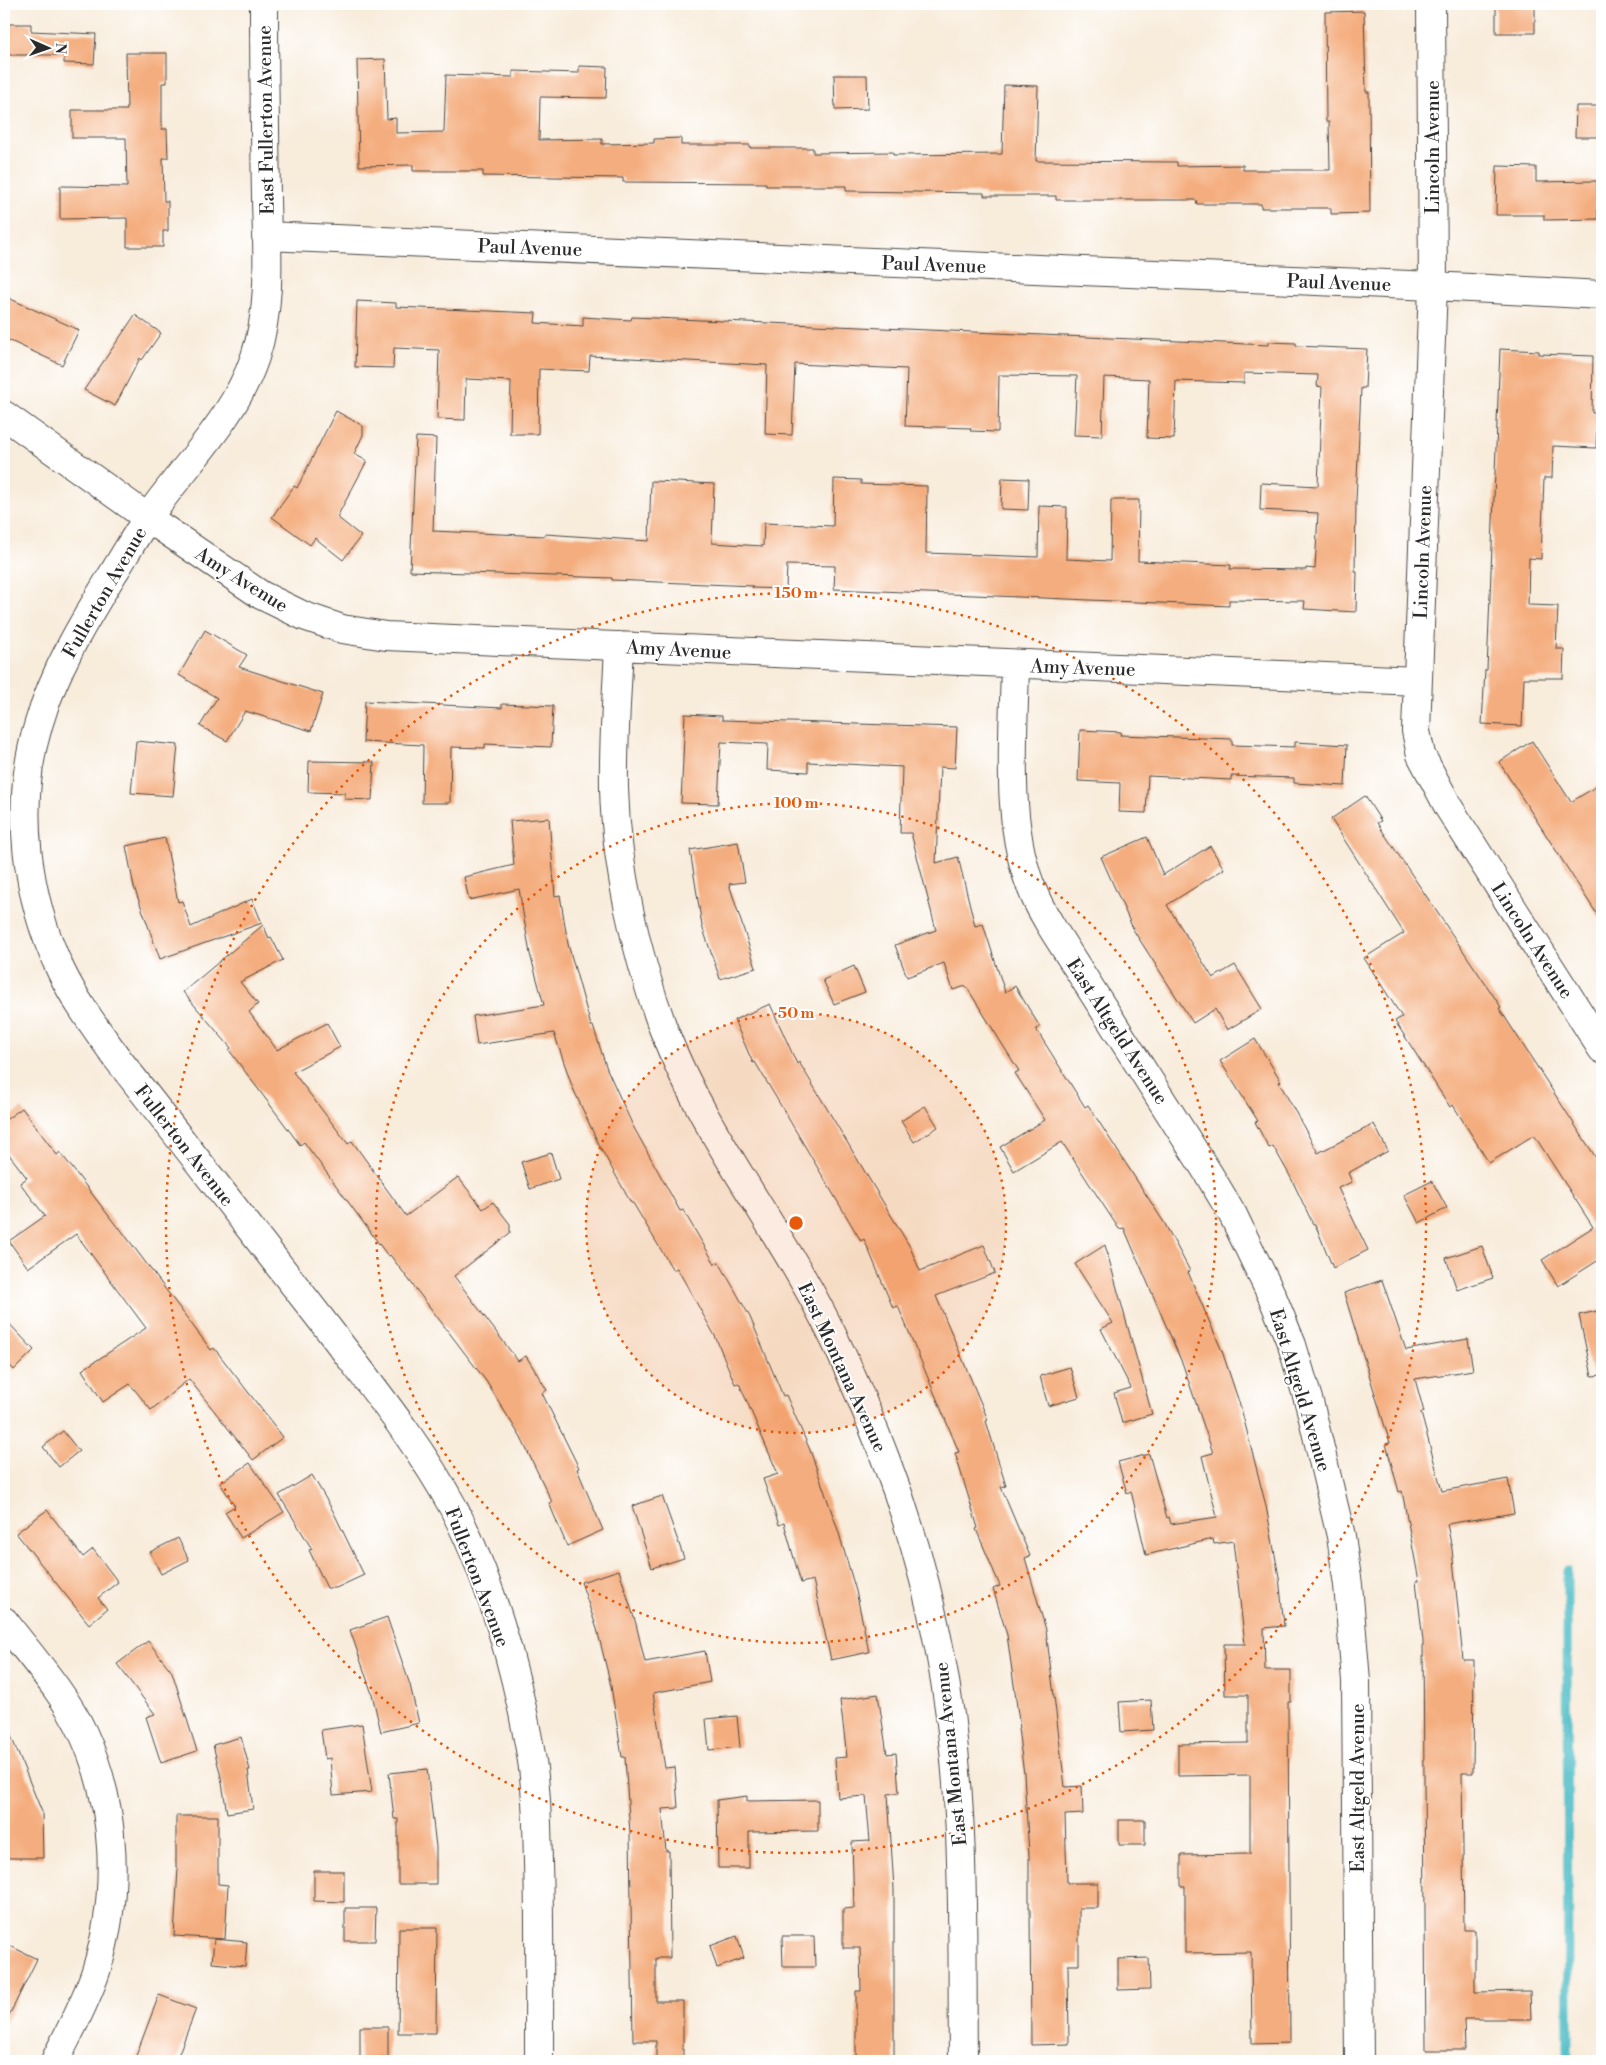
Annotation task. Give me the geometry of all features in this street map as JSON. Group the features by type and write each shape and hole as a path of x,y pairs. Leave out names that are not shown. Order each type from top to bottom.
{"street":[{"name":"East Fullerton Avenue","path":"264,4 266,236"},
{"name":"Lincoln Avenue","path":"1431,4 1433,286 1416,731 1421,755 1449,808 1602,1049"},
{"name":"Paul Avenue","path":"266,236 1433,286 1602,295"},
{"name":"Fullerton Avenue","path":"266,236 268,284 265,313 254,359 222,422 148,518 79,629 51,688 37,728 26,805 26,836 31,882 45,930 62,972 88,1016 117,1058 368,1380 430,1468 454,1510 492,1602 511,1664 520,1699 534,1774 537,1803 540,1905 539,2061"},
{"name":"Amy Avenue","path":"4,416 261,595 304,616 342,629 386,636 1417,682"},
{"name":"East Montana Avenue","path":"619,646 614,734 618,844 630,913 645,974 665,1031 689,1087 726,1154 801,1276 831,1332 855,1384 886,1460 906,1517 935,1625 946,1694 959,1812 963,2061"},
{"name":"East Altgeld Avenue","path":"1015,664 1013,793 1018,838 1034,894 1054,931 1233,1215 1272,1296 1292,1346 1326,1470 1341,1536 1348,1585 1356,1681 1358,2061"},
{"path":"4,1621 64,1699 83,1733 103,1795 109,1828 112,1873 106,1934 96,1971 87,1994 55,2061"}],"building":[{"path":"1496,4 1535,4 1535,33 1496,33"},
{"path":"1364,11 1366,92 1369,92 1370,213 1331,214 1331,208 1261,208 1261,204 1197,204 1196,200 1056,200 1056,196 984,196 984,193 846,191 846,186 766,186 766,183 623,182 623,178 483,176 483,171 413,171 413,165 359,166 357,60 385,59 387,119 396,118 396,133 444,132 446,75 513,77 513,71 579,73 579,66 607,67 606,98 540,97 539,140 602,139 602,144 654,143 654,139 681,138 681,145 750,145 750,148 813,148 813,153 893,152 893,155 1002,154 1004,85 1038,86 1036,161 1177,162 1177,166 1243,165 1243,170 1330,170 1329,122 1326,122 1325,12"},
{"path":"4,24 31,24 31,31 96,34 94,64 64,63 64,55 4,55"},
{"path":"126,53 167,53 167,83 162,83 162,129 167,129 168,158 163,158 164,201 168,201 168,231 163,231 163,247 127,247 127,218 60,219 60,186 127,187 126,138 72,138 72,110 127,110"},
{"path":"834,75 867,75 868,109 835,110"},
{"path":"1576,106 1602,106 1602,137 1575,137"},
{"path":"1497,166 1536,167 1536,182 1597,181 1598,219 1544,220 1544,215 1496,215"},
{"path":"4,296 79,330 62,365 4,338"},
{"path":"357,301 396,303 396,307 536,313 535,323 583,326 583,317 631,320 632,317 1269,345 1269,342 1296,343 1296,346 1367,349 1365,388 1361,388 1356,501 1356,612 1304,609 1305,601 1229,600 1229,606 834,589 835,566 787,565 786,589 612,580 612,578 410,571 416,437 436,438 433,531 545,536 545,534 649,541 651,481 678,482 714,484 712,543 763,546 764,523 833,526 834,479 861,480 861,484 927,486 926,553 1038,557 1039,506 1067,507 1066,559 1110,561 1111,500 1139,500 1138,561 1231,565 1230,569 1315,569 1318,513 1260,510 1261,483 1318,486 1322,387 1317,386 1318,375 1244,373 1244,383 1176,381 1174,439 1147,438 1149,379 1104,377 1102,436 1074,435 1077,376 999,375 998,432 970,431 971,428 905,426 907,369 795,364 792,435 765,434 767,365 590,356 589,371 539,369 538,434 510,434 511,381 466,379 465,420 437,419 439,350 394,348 393,368 355,367"},
{"path":"135,315 161,333 142,360 140,358 115,406 84,390"},
{"path":"1500,349 1539,351 1539,354 1593,356 1592,413 1598,413 1596,448 1553,446 1552,478 1544,478 1541,559 1529,558 1528,605 1558,606 1556,649 1564,649 1563,678 1524,678 1522,726 1482,724 1485,670 1487,670"},
{"path":"336,411 363,426 363,435 354,454 367,461 337,517 361,536 343,560 315,538 310,545 272,517 294,486 297,488"},
{"path":"1002,478 1029,479 1028,510 1001,509"},
{"path":"205,630 247,655 239,667 323,694 311,731 245,711 227,741 200,726 217,698 179,675"},
{"path":"365,701 502,708 502,704 553,706 551,747 485,744 485,748 451,747 450,803 422,803 423,745 363,742"},
{"path":"685,714 722,716 722,720 957,727 955,768 940,767 936,863 958,857 975,926 983,924 1005,992 1015,986 1040,1027 1036,1029 1085,1107 1088,1105 1165,1224 1190,1271 1188,1272 1222,1351 1241,1408 1266,1506 1279,1577 1284,1626 1264,1628 1265,1670 1291,1670 1291,1702 1288,1702 1290,2043 1252,2044 1251,1952 1185,1953 1185,1886 1181,1886 1181,1855 1250,1854 1250,1775 1178,1776 1178,1744 1248,1743 1248,1695 1225,1695 1224,1644 1245,1644 1233,1541 1214,1544 1213,1539 1146,1555 1131,1491 1127,1493 1118,1462 1149,1454 1167,1518 1169,1517 1171,1524 1217,1517 1202,1456 1213,1453 1183,1365 1124,1228 1119,1229 1062,1142 1014,1171 1000,1147 1045,1120 1015,1073 1019,1071 966,986 953,990 944,963 907,977 895,945 936,930 911,833 900,833 902,767 808,762 808,772 767,770 768,744 721,742 718,804 681,803"},
{"path":"1080,730 1121,732 1120,735 1232,739 1232,745 1295,747 1295,742 1347,745 1345,786 1294,783 1294,778 1231,776 1231,780 1148,776 1146,813 1119,812 1120,783 1078,781"},
{"path":"136,741 178,745 173,796 131,793"},
{"path":"1532,741 1571,802 1602,783 1602,922 1499,762"},
{"path":"309,761 374,762 372,800 345,799 345,793 308,792"},
{"path":"1365,796 1381,821 1377,823 1501,1007 1499,1008 1602,1167 1602,1258 1558,1286 1542,1260 1593,1227 1534,1135 1489,1163 1453,1105 1450,1107 1395,1021 1402,1017 1364,958 1404,933 1331,819"},
{"path":"549,818 555,896 560,895 568,944 591,1026 593,1026 607,1069 633,1126 680,1211 683,1210 715,1264 719,1262 750,1317 783,1396 786,1395 810,1450 838,1530 856,1591 869,1652 831,1660 813,1580 801,1583 784,1523 779,1525 763,1479 778,1474 739,1383 735,1384 715,1336 677,1268 673,1270 633,1203 631,1203 599,1145 572,1086 554,1033 477,1045 473,1016 544,1005 530,954 519,889 469,900 464,877 514,865 510,821"},
{"path":"1147,837 1163,875 1210,846 1224,869 1167,905 1213,978 1235,965 1262,1009 1227,1030 1215,1009 1193,1023 1134,931 1101,857"},
{"path":"165,838 178,902 182,901 191,927 252,899 262,923 160,959 134,887 126,846"},
{"path":"738,842 745,882 729,884 756,968 720,979 702,926 690,850"},
{"path":"263,925 283,960 240,982 258,1004 249,1012 277,1050 327,1023 340,1047 293,1072 348,1144 352,1141 406,1216 458,1177 483,1209 493,1202 510,1224 510,1233 454,1276 518,1361 526,1356 547,1390 542,1393 579,1468 577,1469 603,1530 567,1546 549,1503 552,1502 521,1438 486,1381 390,1255 388,1256 304,1142 300,1145 229,1050 231,1048 183,992"},
{"path":"854,966 865,992 834,1004 823,980"},
{"path":"770,1004 797,1064 799,1062 910,1247 920,1271 984,1245 995,1273 936,1296 988,1420 986,1421 1006,1486 1001,1487 1030,1556 1025,1558 1046,1630 1065,1787 1082,1786 1083,1814 1065,1815 1067,1883 1098,1883 1098,1908 1079,1908 1079,1965 1068,1965 1069,2044 1031,2045 1029,1855 1024,1774 1018,1728 1020,1728 1007,1635 993,1589 1000,1586 976,1529 978,1528 955,1453 959,1452 898,1306 893,1308 864,1239 861,1241 755,1062 753,1063 734,1020"},
{"path":"1255,1039 1281,1081 1279,1082 1318,1153 1374,1124 1388,1151 1348,1173 1352,1182 1338,1188 1368,1250 1333,1268 1315,1224 1313,1224 1290,1176 1273,1146 1269,1148 1255,1122 1258,1121 1220,1061"},
{"path":"925,1106 938,1127 914,1142 901,1121"},
{"path":"22,1108 57,1155 60,1152 211,1350 214,1348 283,1437 253,1460 189,1379 151,1410 130,1384 103,1402 82,1370 146,1328 76,1234 28,1268 9,1241 45,1216 20,1183 27,1178 4,1148 4,1121"},
{"path":"551,1153 559,1179 530,1189 521,1162"},
{"path":"1432,1181 1447,1208 1419,1223 1404,1195"},
{"path":"1105,1245 1152,1414 1122,1423 1114,1393 1131,1388 1101,1329 1113,1323 1075,1264"},
{"path":"1482,1246 1493,1278 1457,1290 1446,1258"},
{"path":"1382,1280 1406,1350 1468,1339 1473,1370 1415,1379 1424,1412 1421,1413 1442,1491 1508,1479 1514,1513 1447,1524 1452,1549 1463,1660 1474,1660 1473,1773 1462,1773 1464,1930 1475,1930 1475,1992 1530,1991 1531,2019 1464,2019 1465,2050 1426,2050 1423,1641 1416,1581 1419,1581 1402,1491 1399,1492 1386,1444 1390,1443 1344,1293"},
{"path":"1602,1310 1602,1375 1592,1376 1579,1315"},
{"path":"4,1318 34,1350 14,1370 4,1359"},
{"path":"1070,1367 1079,1397 1048,1406 1040,1376"},
{"path":"63,1431 79,1451 59,1467 43,1447"},
{"path":"250,1463 284,1512 241,1538 225,1512 235,1506 220,1483"},
{"path":"312,1475 333,1511 364,1575 336,1588 327,1588 309,1550 312,1549 279,1495"},
{"path":"662,1496 684,1558 652,1568 632,1506"},
{"path":"47,1510 83,1557 93,1549 118,1582 98,1598 107,1609 89,1624 16,1533"},
{"path":"178,1538 189,1560 161,1574 150,1552"},
{"path":"619,1570 636,1624 645,1662 705,1651 710,1682 653,1693 665,1768 675,1767 678,1808 662,1809 666,1851 669,1851 670,1958 656,1958 656,2001 683,2001 683,2061 656,2061 656,2041 633,2041 630,1834 625,1757 622,1757 611,1686 597,1629 581,1582"},
{"path":"387,1617 410,1685 419,1723 381,1732 372,1694 350,1630"},
{"path":"148,1641 172,1672 197,1751 161,1763 146,1717 155,1714 117,1664"},
{"path":"878,1694 887,1754 896,1753 899,1793 888,1794 894,1889 894,2061 856,2061 856,1991 861,1991 860,1948 843,1948 843,1909 854,1908 852,1842 870,1841 866,1796 838,1798 835,1758 847,1757 840,1700"},
{"path":"1151,1700 1153,1730 1121,1732 1119,1702"},
{"path":"737,1716 740,1747 709,1750 706,1719"},
{"path":"4,1719 42,1812 43,1858 4,1858"},
{"path":"362,1724 372,1792 333,1795 330,1758 325,1759 321,1730"},
{"path":"241,1737 250,1770 248,1770 253,1809 227,1813 213,1745"},
{"path":"427,1769 436,1847 436,1884 398,1884 398,1819 394,1819 389,1773"},
{"path":"747,1796 747,1801 818,1800 818,1831 749,1832 749,1868 718,1868 717,1800"},
{"path":"176,1816 218,1816 218,1884 228,1885 225,1939 174,1936 178,1868 176,1867"},
{"path":"1119,1820 1145,1820 1145,1845 1119,1845"},
{"path":"314,1871 344,1871 344,1902 314,1901"},
{"path":"345,1908 376,1908 375,1941 345,1941"},
{"path":"399,1928 437,1928 436,2033 398,2033"},
{"path":"737,1936 744,1958 717,1968 710,1946"},
{"path":"782,1936 814,1936 815,1967 783,1967"},
{"path":"214,1939 247,1942 245,1966 212,1963"},
{"path":"4,1943 37,1959 4,2026"},
{"path":"1149,1958 1150,1989 1118,1990 1118,1959"},
{"path":"159,1995 196,2009 176,2061 134,2061"},
{"path":"360,2027 388,2027 388,2058 360,2058"}],"waterway":[{"path":"1567,1571 1568,2061"}]}
